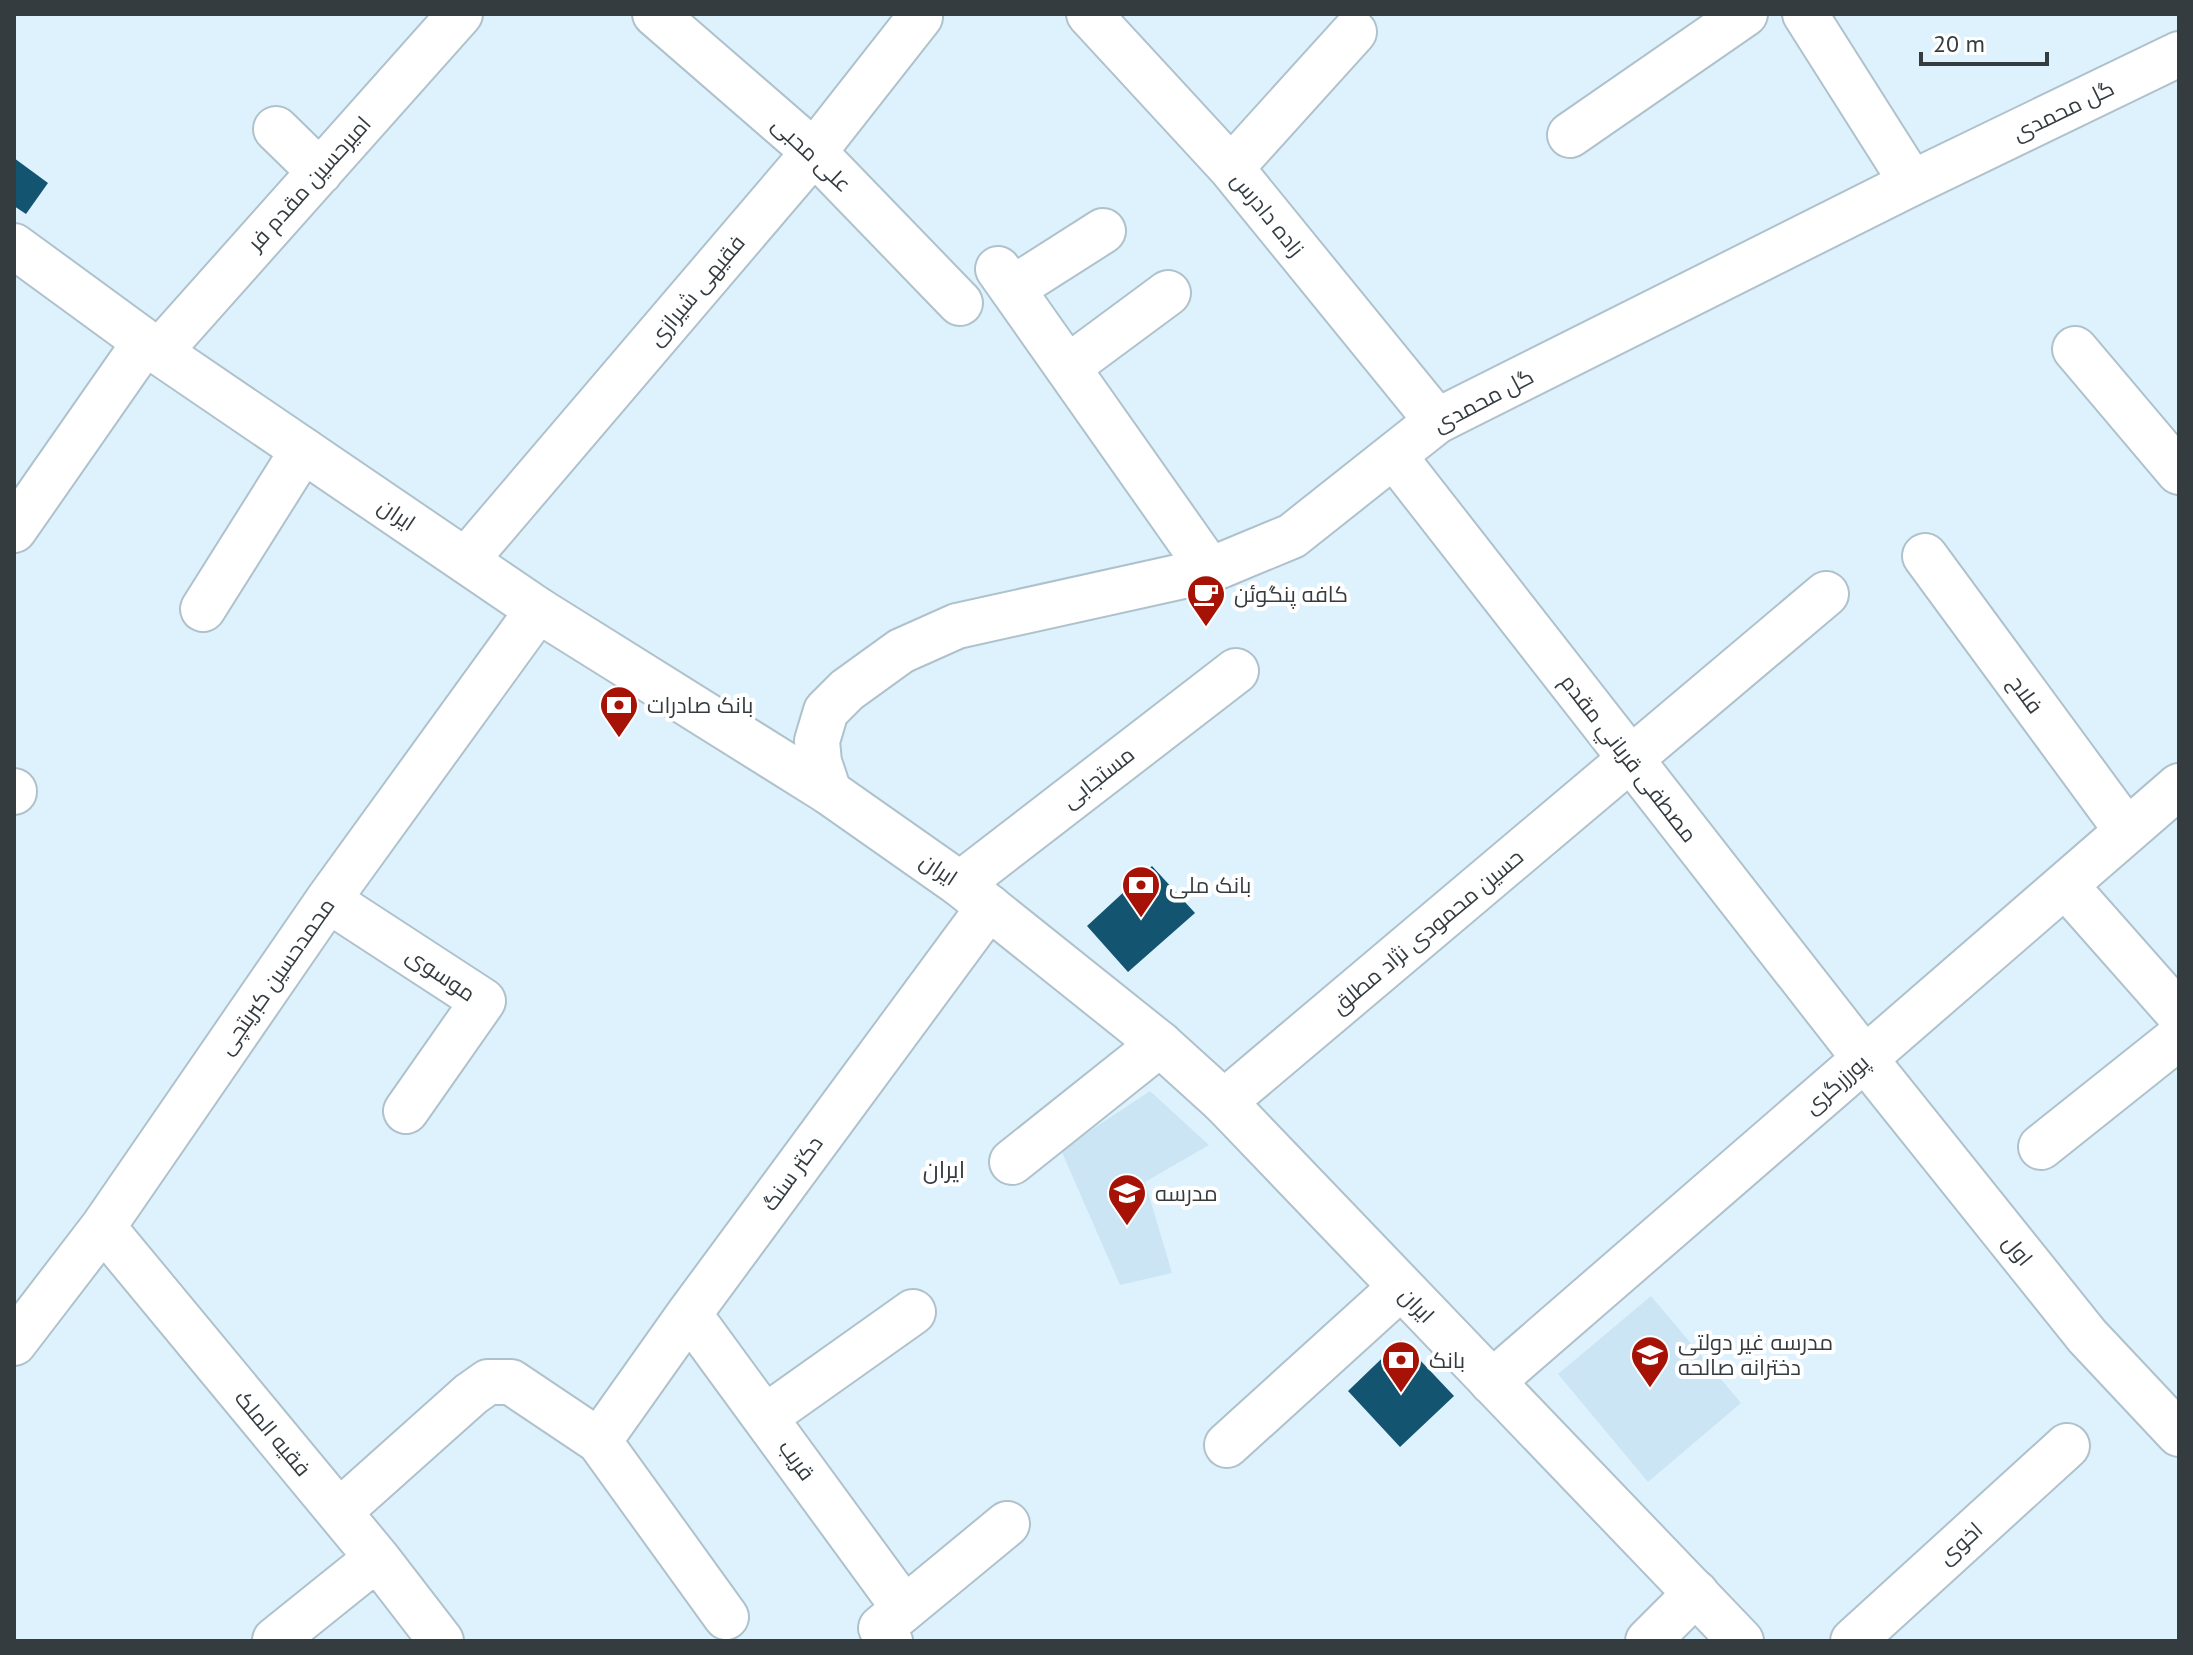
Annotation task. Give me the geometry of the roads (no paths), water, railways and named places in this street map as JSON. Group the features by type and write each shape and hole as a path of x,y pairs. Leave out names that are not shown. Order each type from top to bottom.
{"street":[{"name":"امیرحسین مقدم فر","path":"15,526 152,347 320,172 460,14"},
{"name":"علی محبی","path":"655,14 814,152 960,303"},
{"name":"زاده دادرس","path":"1089,14 1231,168 1437,421"},
{"path":"1570,135 1745,14"},
{"path":"1805,14 1912,183"},
{"name":"فقیهی شیرازی","path":"466,560 814,152 920,17"},
{"path":"1231,168 1354,32"},
{"name":"گل محمدی","path":"829,792 819,762 817,741 826,711 847,690 901,651 957,626 1210,570 1292,536 1437,421 1912,183 2179,54"},
{"path":"276,129 320,172"},
{"path":"1103,231 1005,279 1210,570"},
{"name":"ایران","path":"14,246 152,347 538,610 829,792 974,895 1160,1044 1224,1102 1741,1641"},
{"path":"1068,367 1168,293"},
{"path":"2075,349 2179,472"},
{"path":"203,609 303,450"},
{"name":"مصطفی قرباني مقدم","path":"1394,456 1865,1059"},
{"name":"فلاح","path":"1925,556 2127,831"},
{"name":"حسین محمودی نژاد مطلق","path":"1224,1102 1826,594"},
{"name":"محمدحسین کبریتچی","path":"14,1343 103,1227 328,900 538,610"},
{"name":"مستجابی","path":"974,895 1236,671"},
{"name":"پورزرگری","path":"1492,1382 2179,786"},
{"path":"2065,885 2179,1014"},
{"name":"دکتر سنگ","path":"599,1441 974,895"},
{"name":"موسوی","path":"328,900 483,1001 406,1111"},
{"path":"2041,1147 2179,1037"},
{"path":"1012,1162 1160,1044"},
{"name":"اول","path":"1865,1059 2087,1336 2179,1434"},
{"name":"فقیه الملک","path":"103,1227 377,1558 441,1641"},
{"path":"1227,1445 1400,1288"},
{"path":"765,1417 913,1312"},
{"name":"قریب","path":"689,1314 765,1417 897,1624"},
{"path":"339,1512 471,1394 488,1382 511,1382 599,1441 726,1617"},
{"name":"اخوی","path":"1853,1641 2067,1446"},
{"path":"897,1624 1007,1524"},
{"path":"275,1640 377,1558"},
{"path":"1648,1641 1696,1593"}],"place":[{"name":"کافه پنگوئن","path":"1206,628"},
{"name":"بانک صادرات","path":"619,739"},
{"name":"بانک ملی","path":"1141,919"},
{"name":"مدرسه","path":"1127,1227"},
{"name":"مدرسه غیر دولتی دخترانه صالحه","path":"1650,1389"},
{"name":"بانک","path":"1401,1394"}],"district":[{"name":"ایران","path":"944,1170"}]}
